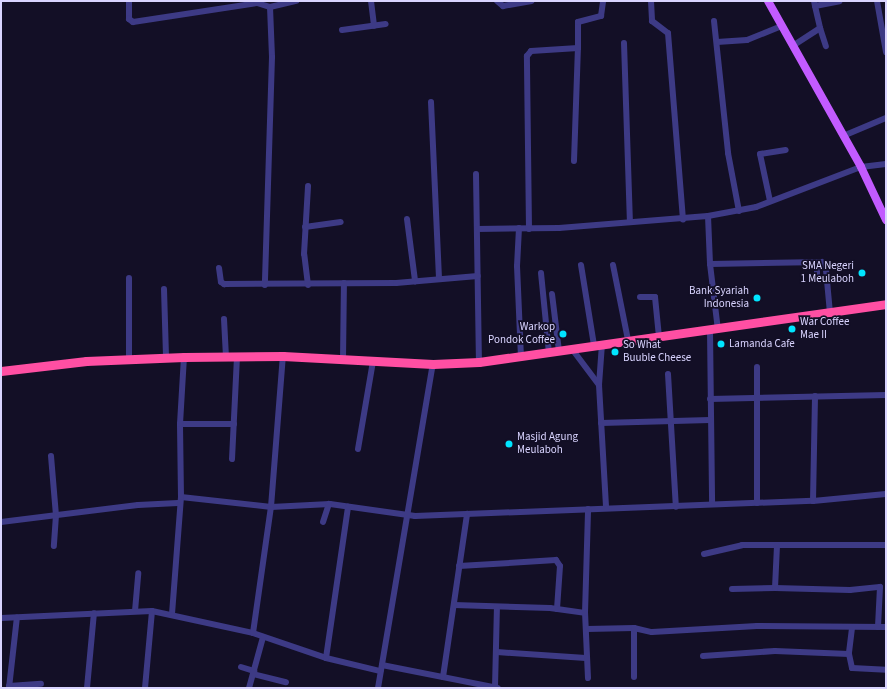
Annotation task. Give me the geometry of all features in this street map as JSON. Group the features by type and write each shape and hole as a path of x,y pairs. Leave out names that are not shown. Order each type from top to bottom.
{"highway":[{"path":"1,370 129,359 184,357 284,356 433,364 479,362 554,352 598,344 714,330 886,304"}],"main road":[{"path":"768,1 861,167 886,220"}],"street":[{"path":"129,1 129,19 133,22 219,8 263,3 270,7 296,1"},
{"path":"218,1 219,8"},
{"path":"371,1 374,26"},
{"path":"497,1 503,6 532,1"},
{"path":"574,161 578,22 601,16 604,1"},
{"path":"651,1 652,21 668,33 683,219"},
{"path":"826,46 814,3 840,1"},
{"path":"877,1 884,28 886,52"},
{"path":"265,285 272,57 270,7"},
{"path":"714,21 728,153 739,211"},
{"path":"342,30 386,24"},
{"path":"716,42 747,40 782,26"},
{"path":"794,45 820,28"},
{"path":"624,43 630,221"},
{"path":"529,228 528,56 531,51 578,48"},
{"path":"431,102 439,279"},
{"path":"843,136 886,118"},
{"path":"770,201 760,154 786,150"},
{"path":"477,229 529,228 683,219 708,216 739,211 861,167 886,164"},
{"path":"476,174 479,362"},
{"path":"308,186 305,227 308,285"},
{"path":"708,216 714,330 710,399 712,504"},
{"path":"407,219 415,281"},
{"path":"305,227 342,222"},
{"path":"519,228 517,266 521,356"},
{"path":"710,264 817,262 824,264 826,270 830,313"},
{"path":"817,262 817,280"},
{"path":"581,265 598,344 606,508"},
{"path":"613,265 628,340"},
{"path":"219,268 221,282 224,284 308,285 415,281 478,276"},
{"path":"541,273 554,352"},
{"path":"129,278 129,359"},
{"path":"343,360 344,283"},
{"path":"164,289 166,358"},
{"path":"552,294 554,352"},
{"path":"640,297 655,297 659,336"},
{"path":"224,319 226,357"},
{"path":"572,348 599,385"},
{"path":"253,633 271,507 284,356"},
{"path":"172,614 178,503 181,496 180,424 184,357"},
{"path":"232,459 237,357"},
{"path":"358,449 373,361"},
{"path":"378,688 409,515 433,364"},
{"path":"757,367 759,396 757,503"},
{"path":"668,374 669,423 676,507"},
{"path":"710,399 759,396 886,395"},
{"path":"813,501 815,396"},
{"path":"601,424 669,423 710,420"},
{"path":"180,424 234,424"},
{"path":"51,456 56,514 54,546"},
{"path":"181,496 271,507 329,504 409,515 676,507 712,504 813,501 886,494"},
{"path":"1,522 56,514 178,503"},
{"path":"323,522 329,504"},
{"path":"326,658 348,507"},
{"path":"588,509 585,614 587,629 586,658 588,678"},
{"path":"443,677 467,514"},
{"path":"704,554 742,545 886,545"},
{"path":"775,588 777,546"},
{"path":"459,566 556,560 560,566 557,609"},
{"path":"135,611 138,573"},
{"path":"732,589 775,588 850,590 883,587 878,627"},
{"path":"454,605 557,609 585,614"},
{"path":"1,618 152,611 172,614 253,633 263,638 326,658 496,687 497,607"},
{"path":"145,688 152,611"},
{"path":"87,688 94,613"},
{"path":"17,617 9,687 42,684"},
{"path":"587,629 634,628 652,632 757,626 852,628 886,627"},
{"path":"634,628 634,677"},
{"path":"852,628 849,654 854,670 886,670"},
{"path":"249,688 263,638"},
{"path":"703,656 775,651 849,654"},
{"path":"496,652 586,658"},
{"path":"241,667 254,673 286,682"}],"place":[{"name":"SMA Negeri 1 Meulaboh","path":"862,273"},
{"name":"Bank Syariah Indonesia","path":"757,298"},
{"name":"War Coffee Mae II","path":"792,329"},
{"name":"Warkop Pondok Coffee","path":"563,334"},
{"name":"Lamanda Cafe","path":"721,344"},
{"name":"So What Buuble Cheese","path":"615,352"},
{"name":"Masjid Agung Meulaboh","path":"509,444"}]}
